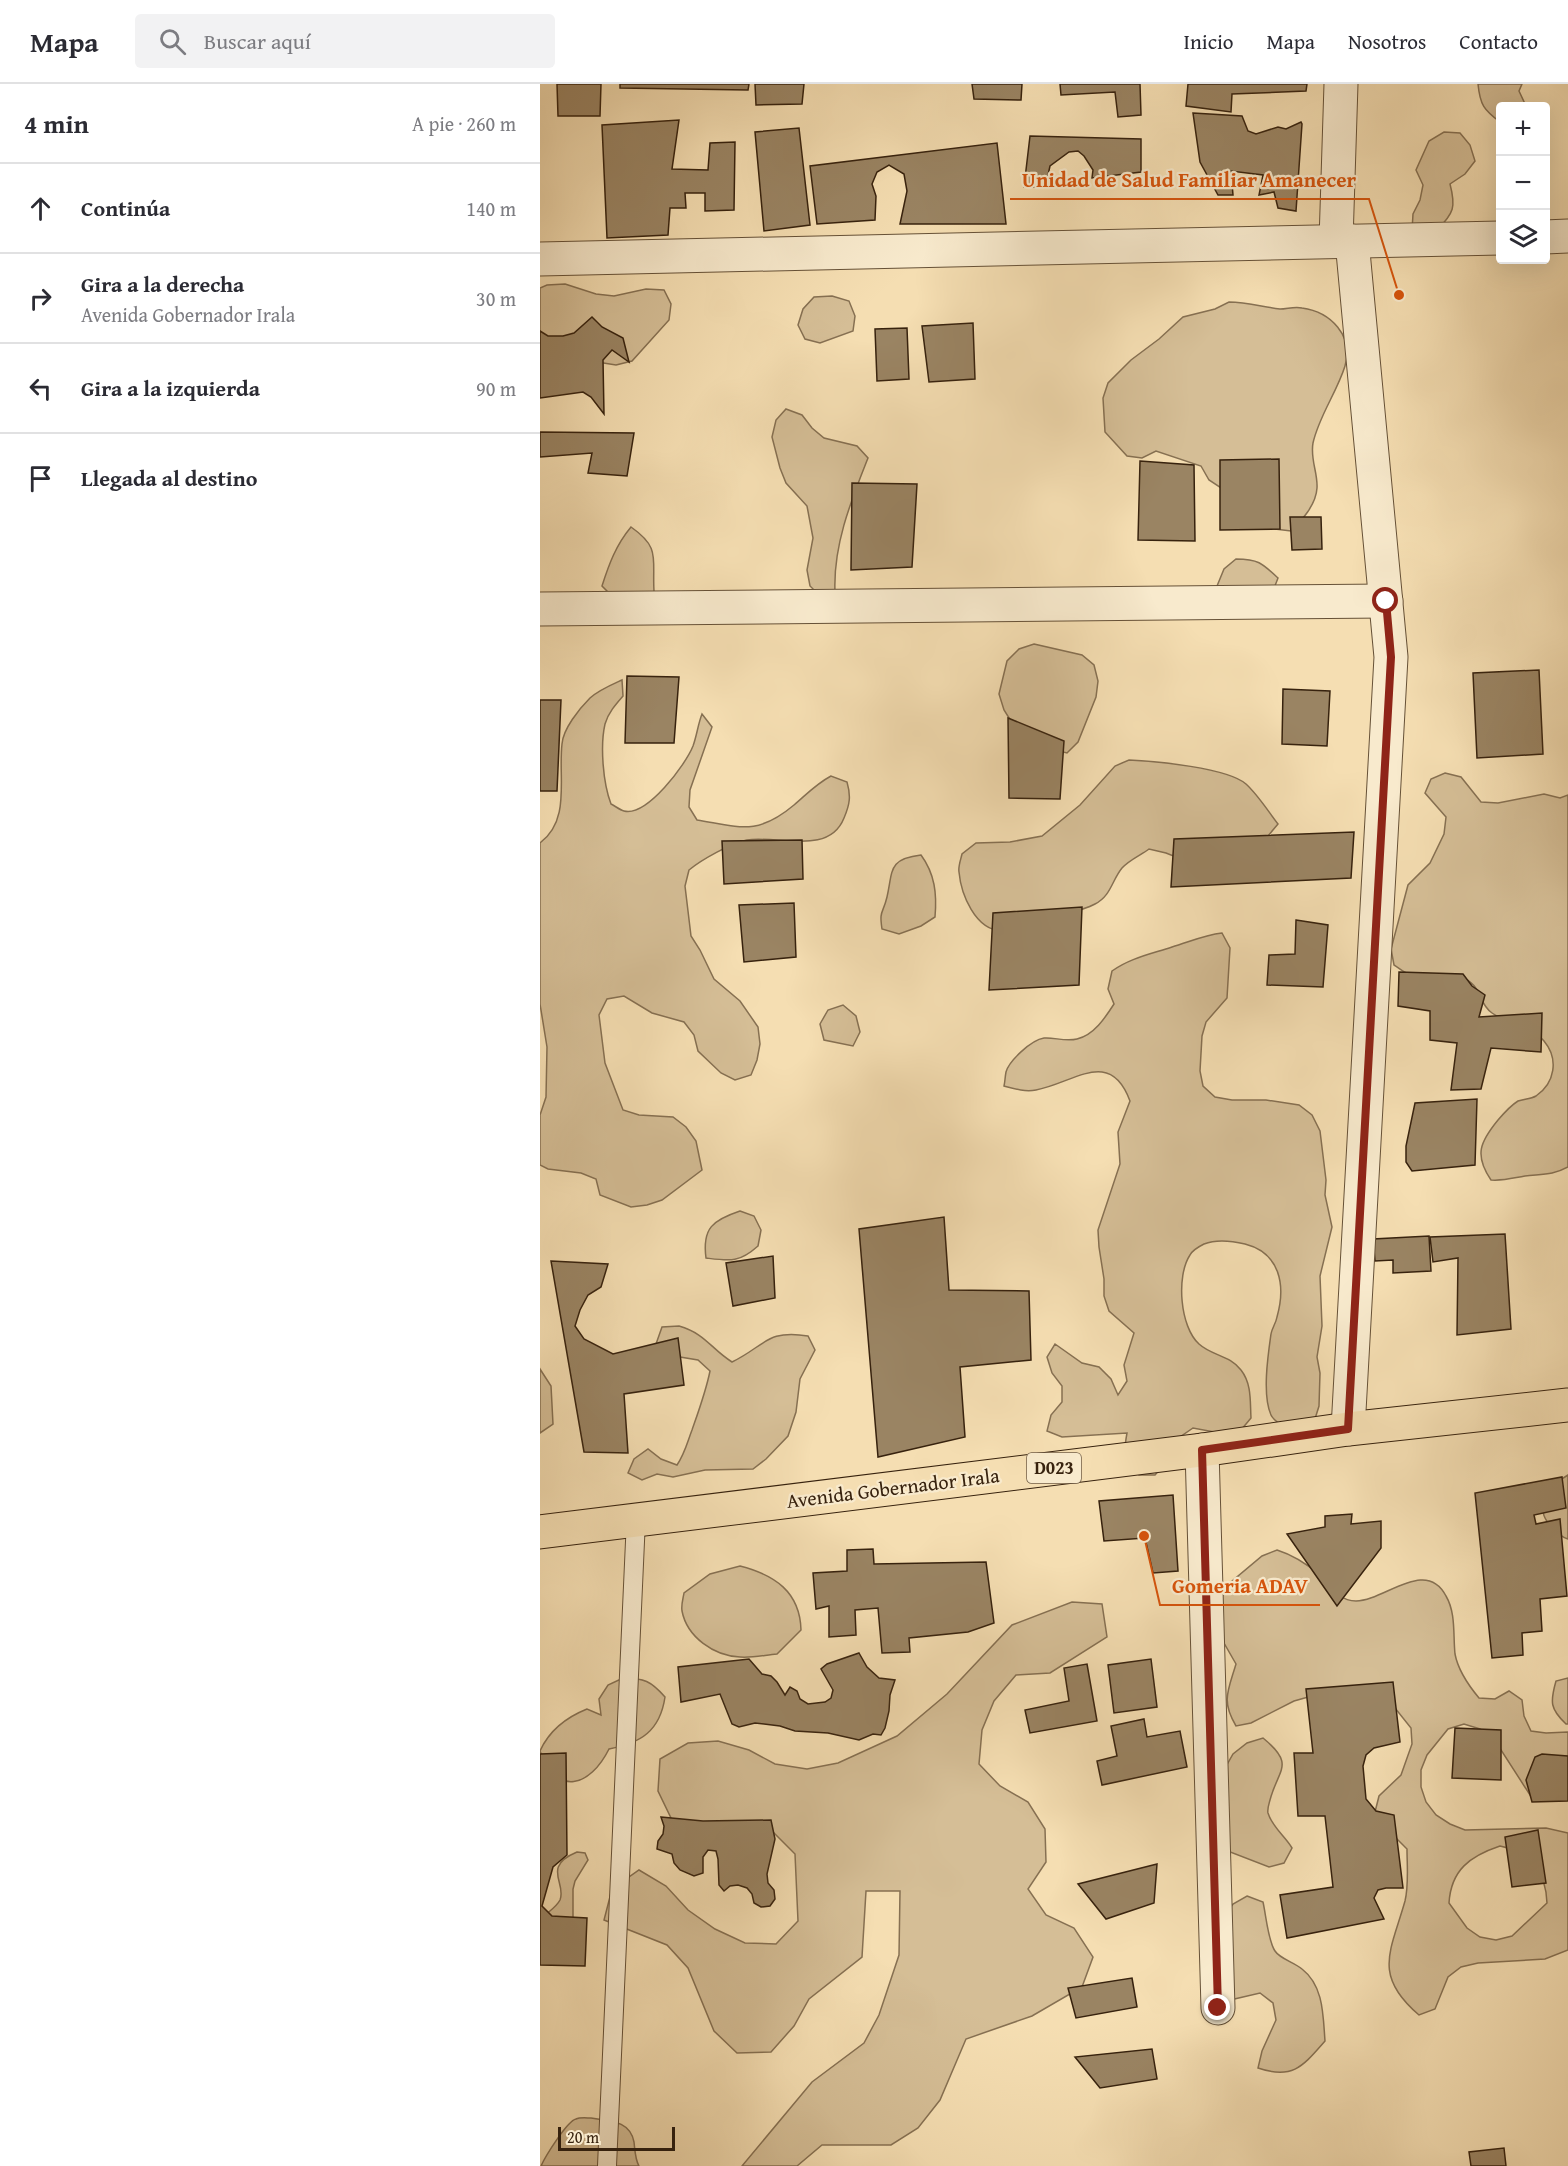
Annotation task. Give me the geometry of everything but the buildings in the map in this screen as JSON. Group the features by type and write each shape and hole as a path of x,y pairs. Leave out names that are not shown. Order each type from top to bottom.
{"main road":[{"name":"Avenida Gobernador Irala","path":"540,1532 1202,1450 1348,1429 1568,1404"}],"street":[{"path":"1341,84 1344,241 1391,657 1348,1429"},
{"path":"1550,237 1568,236"},
{"path":"540,259 1496,237"},
{"path":"540,609 1386,601"},
{"path":"1202,1450 1218,2008"}],"lane":[{"path":"606,2166 636,1519"}],"shaded area":[{"path":"1478,84 1522,84 1519,91 1524,102 1496,102 1496,119 1484,106"},
{"path":"1444,132 1460,133 1470,145 1475,161 1465,174 1450,184 1453,204 1443,224 1437,230 1412,231 1413,214 1420,200 1423,185 1416,170 1429,141"},
{"path":"565,284 596,294 614,296 646,289 664,290 671,304 669,320 632,361 616,365 540,353 540,288 547,285"},
{"path":"832,296 849,301 855,316 853,331 820,343 805,339 798,325 803,309 814,297"},
{"path":"1229,302 1280,309 1297,307 1313,310 1331,320 1338,327 1346,345 1345,366 1319,423 1313,443 1316,494 1308,512 1291,531 1275,529 1265,517 1209,480 1201,466 1156,451 1142,458 1127,456 1105,432 1103,398 1108,383 1131,360 1183,317 1215,309"},
{"path":"786,409 802,415 824,438 857,446 868,458 840,540 835,592 821,597 810,586 807,570 813,538 807,506 786,483 772,437 776,420"},
{"path":"631,527 647,541 653,554 654,591 644,604 613,597 602,586 614,555"},
{"path":"1236,559 1255,561 1268,569 1278,578 1273,591 1217,586 1224,569"},
{"path":"1034,644 1082,655 1094,665 1098,681 1096,697 1078,742 1067,753 1036,745 1021,737 1004,710 999,694 1007,661 1019,649"},
{"path":"622,680 623,696 610,712 603,733 606,786 611,804 621,810 633,811 644,806 664,788 689,754 702,714 712,727 690,790 689,807 697,820 737,827 758,825 781,815 831,776 847,782 849,796 844,818 837,830 827,837 802,841 747,840 716,852 689,870 685,886 691,936 714,979 740,1001 758,1027 760,1044 751,1075 735,1080 721,1073 698,1051 694,1035 684,1022 652,1013 624,996 607,999 599,1015 605,1063 623,1110 639,1115 673,1117 686,1127 696,1141 702,1170 662,1200 631,1207 600,1195 596,1179 581,1173 548,1169 540,1165 540,1115 546,1097 547,1047 540,1004 540,843 550,834 560,811 562,744 568,726 590,698"},
{"path":"1129,760 1190,766 1237,778 1259,798 1278,824 1257,849 1181,859 1149,849 1122,868 1105,897 1100,901 1048,920 1002,931 992,929 977,918 966,900 960,881 959,865 962,854 976,843 1010,842 1042,836 1080,805 1115,766"},
{"path":"1445,773 1461,777 1481,802 1498,803 1544,794 1560,798 1568,795 1568,1167 1558,1172 1491,1180 1481,1156 1483,1142 1505,1112 1518,1101 1536,1096 1551,1078 1552,1055 1544,1041 1526,1028 1492,1013 1487,1009 1473,984 1467,980 1454,976 1409,974 1394,965 1391,949 1408,885 1430,863 1444,834 1446,817 1425,793 1431,779"},
{"path":"921,855 934,884 935,917 921,926 899,934 882,929 881,915 894,867 903,859"},
{"path":"1222,933 1230,948 1227,998 1206,1022 1202,1036 1200,1071 1203,1086 1215,1097 1232,1100 1266,1100 1299,1105 1312,1115 1320,1131 1326,1180 1325,1195 1332,1227 1320,1276 1322,1326 1317,1357 1320,1373 1319,1406 1314,1422 1284,1427 1272,1417 1268,1407 1266,1375 1268,1353 1281,1293 1278,1272 1273,1263 1257,1248 1245,1244 1214,1241 1204,1244 1191,1253 1186,1264 1182,1288 1184,1314 1199,1344 1232,1361 1245,1375 1250,1393 1251,1418 1241,1430 1225,1434 1193,1428 1180,1437 1175,1452 1155,1475 1139,1475 1126,1456 1127,1433 1062,1437 1047,1431 1051,1415 1062,1402 1062,1386 1052,1373 1047,1357 1055,1344 1082,1363 1099,1367 1111,1379 1118,1395 1127,1381 1124,1365 1134,1333 1109,1311 1104,1296 1098,1230 1120,1164 1118,1132 1130,1101 1122,1085 1112,1076 1101,1072 1077,1076 1036,1090 1028,1091 1004,1086 1008,1067 1027,1047 1044,1038 1077,1039 1094,1030 1114,1004 1108,989 1112,971 1141,957"},
{"path":"843,1005 856,1016 860,1032 853,1046 824,1040 820,1024 828,1010"},
{"path":"740,1211 754,1216 761,1230 758,1246 734,1260 706,1258 706,1239 711,1227 723,1218"},
{"path":"679,1326 702,1337 732,1362 775,1337 794,1334 808,1336 815,1350 800,1379 796,1412 788,1436 753,1469 705,1470 673,1477 657,1474 642,1480 628,1473 634,1459 648,1449 661,1459 677,1465 697,1415 710,1371 698,1360 668,1355 656,1344 662,1327"},
{"path":"540,1369 551,1386 553,1424 540,1433"},
{"path":"1568,1475 1568,1539 1552,1528 1544,1515 1543,1508 1549,1487"},
{"path":"1277,1550 1294,1557 1320,1575 1340,1596 1356,1601 1379,1595 1416,1580 1427,1580 1438,1585 1446,1596 1451,1610 1455,1654 1459,1666 1479,1698 1495,1699 1509,1691 1522,1700 1524,1716 1531,1731 1568,1732 1568,1788 1564,1790 1530,1795 1494,1739 1480,1729 1464,1724 1448,1729 1427,1755 1421,1770 1421,1787 1426,1802 1436,1815 1465,1830 1546,1828 1568,1833 1568,1950 1545,1959 1478,1963 1461,1967 1448,1977 1435,2009 1419,2015 1404,2001 1390,1975 1389,1962 1406,1895 1407,1849 1383,1825 1375,1812 1379,1796 1401,1775 1412,1744 1411,1728 1391,1703 1326,1692 1294,1701 1251,1723 1236,1726 1231,1717 1227,1696 1236,1664 1220,1636 1220,1604 1225,1587 1262,1556","holes":["1500,1846 1528,1858 1540,1873 1547,1903 1512,1936 1496,1940 1480,1937 1467,1928 1449,1903 1454,1882 1464,1866 1480,1854"]},
{"path":"740,1566 774,1580 783,1587 796,1605 801,1630 777,1654 745,1657 721,1653 696,1637 685,1620 682,1609 684,1593 710,1574"},
{"path":"1072,1602 1102,1604 1107,1637 1050,1673 1016,1675 994,1701 982,1730 979,1764 1000,1786 1028,1802 1045,1829 1046,1862 1028,1889 1046,1915 1074,1928 1093,1957 1082,1987 1032,2016 966,2039 940,2100 918,2128 891,2145 822,2145 797,2166 742,2166 812,2082 864,2043 879,2015 899,1955 900,1891 866,1891 862,1957 809,1999 794,2026 771,2052 737,2053 714,2031 688,1968 667,1945 604,1920 612,1889 639,1870 666,1886 688,1910 715,1929 745,1943 776,1944 798,1921 795,1854 772,1831 672,1820 658,1791 660,1759 688,1743 718,1741 749,1750 775,1764 807,1769 838,1763 897,1736 947,1694 1012,1625"},
{"path":"623,1678 647,1682 665,1697 659,1719 654,1727 639,1739 609,1749 593,1772 574,1782 564,1781 547,1766 540,1751 548,1737 572,1716 587,1709 601,1715 599,1699 608,1685"},
{"path":"1568,1678 1568,1724 1566,1724 1554,1709 1552,1700 1556,1681"},
{"path":"1263,1738 1273,1747 1282,1761 1282,1768 1270,1800 1268,1813 1272,1823 1292,1848 1284,1863 1269,1867 1225,1850 1224,1770 1233,1754 1247,1743"},
{"path":"577,1852 585,1853 588,1860 575,1881 573,1889 573,1923 540,1920 560,1900 561,1887 558,1869 560,1863"},
{"path":"1247,1896 1263,1902 1269,1935 1275,1951 1309,1976 1315,1984 1321,2002 1325,2041 1303,2064 1289,2071 1280,2072 1258,2068 1262,2051 1276,2020 1273,2003 1260,1993 1230,2000 1223,1918 1233,1904"},
{"path":"579,2118 618,2123 628,2129 632,2135 639,2166 541,2166 572,2121"}],"place":[{"name":"Unidad de Salud Familiar Amanecer","path":"1399,295"},
{"name":"Gomeria ADAV","path":"1144,1536"}],"route":[{"path":"1218,2008 1202,1450 1348,1429 1391,657 1386,601"}]}
